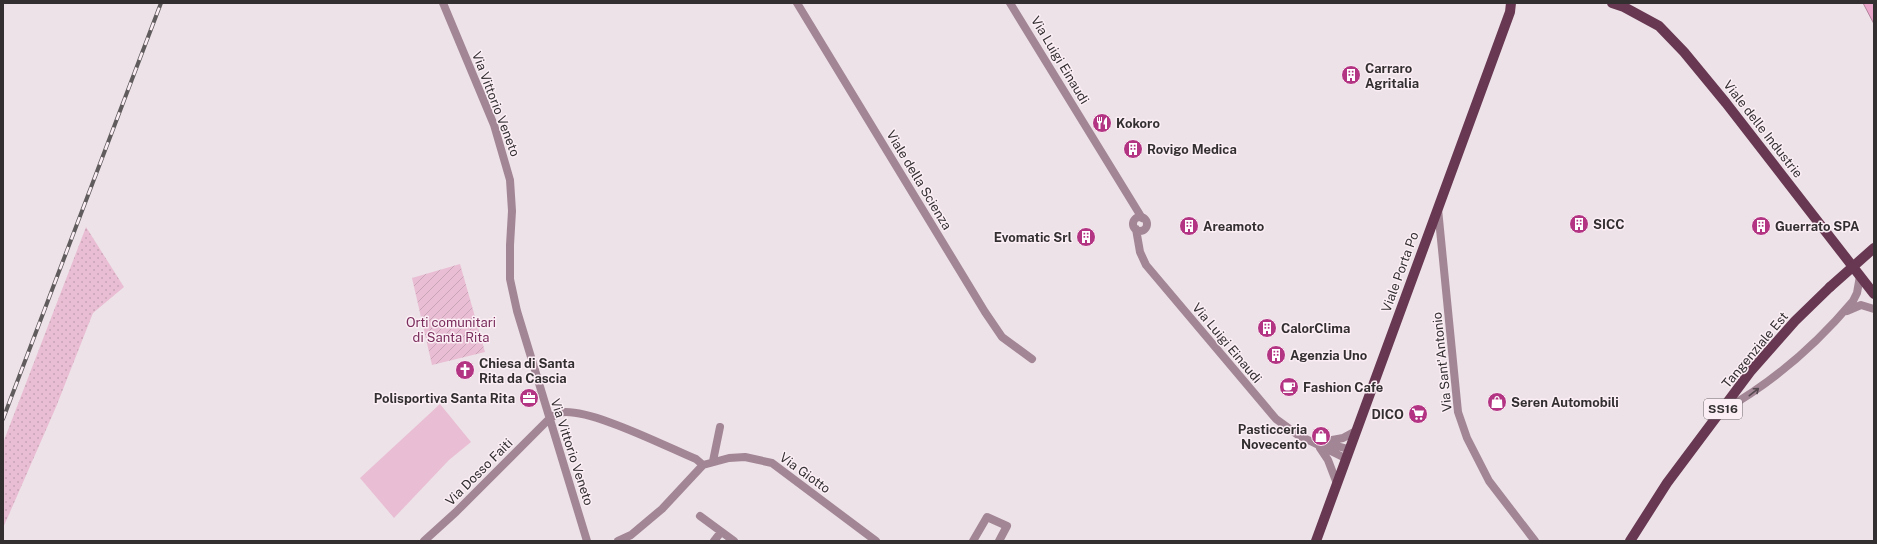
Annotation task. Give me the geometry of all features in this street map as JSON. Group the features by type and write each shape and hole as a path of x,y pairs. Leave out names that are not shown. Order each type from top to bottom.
{"main road":[{"name":"Viale Porta Po","path":"1316,541 1336,481 1438,207 1510,7 1516,3"},
{"name":"Viale delle Industrie","path":"1612,3 1649,19 1666,32 1726,103 1872,291"},
{"name":"Tangenziale Est","path":"1630,541 1667,483 1754,367 1795,321 1830,287 1874,248"}],"street":[{"name":"Via Vittorio Veneto","path":"443,3 494,125 505,159 510,180 512,211 510,279 517,313 587,541"},
{"name":"Viale della Scienza","path":"797,3 985,312 1002,337 1032,359"},
{"name":"Via Luigi Einaudi","path":"1010,3 1139,216 1133,223 1140,229 1138,241 1140,252 1150,269 1276,419 1298,435 1316,442 1331,443 1346,454"},
{"name":"Via Sant'Antonio","path":"1438,207 1458,412 1467,438 1489,481 1535,541"},
{"path":"1839,318 1857,294 1860,276"},
{"path":"1720,412 1746,398 1801,355 1849,310 1861,305 1874,309"},
{"path":"550,418 559,413 578,414 607,420 696,460 703,465"},
{"name":"Via Dosso Faiti","path":"424,541 456,512 550,418"},
{"path":"713,461 720,427"},
{"path":"1336,481 1328,460 1316,442 1343,438 1354,432"},
{"name":"Via Giotto","path":"618,541 631,535 662,509 703,465 713,461 745,457 772,463 875,541"},
{"path":"700,516 734,541"},
{"path":"973,541 987,517 1007,526 999,541"},
{"path":"714,541 721,532"}],"green space":[{"path":"86,227 124,287 93,313 56,407 3,528 3,443"},
{"name":"Orti comunitari di Santa Rita","path":"460,264 485,352 432,365 412,278"},
{"path":"440,404 471,442 449,460 394,518 360,478"}],"shaded area":[{"path":"1863,3 1874,3 1874,24"}],"railway":[{"path":"3,419 161,3"}],"place":[{"name":"Carraro Agritalia","path":"1351,75"},
{"name":"Kokoro","path":"1102,123"},
{"name":"Rovigo Medica","path":"1133,149"},
{"name":"SICC","path":"1579,224"},
{"name":"Areamoto","path":"1189,226"},
{"name":"Guerrato SPA","path":"1761,226"},
{"name":"Evomatic Srl","path":"1086,237"},
{"name":"CalorClima","path":"1267,328"},
{"name":"Agenzia Uno","path":"1276,355"},
{"name":"Chiesa di Santa Rita da Cascia","path":"465,370"},
{"name":"Fashion Cafe","path":"1289,387"},
{"name":"Polisportiva Santa Rita","path":"529,398"},
{"name":"Seren Automobili","path":"1497,402"},
{"name":"DICO","path":"1418,414"},
{"name":"Pasticceria Novecento","path":"1321,436"}]}
